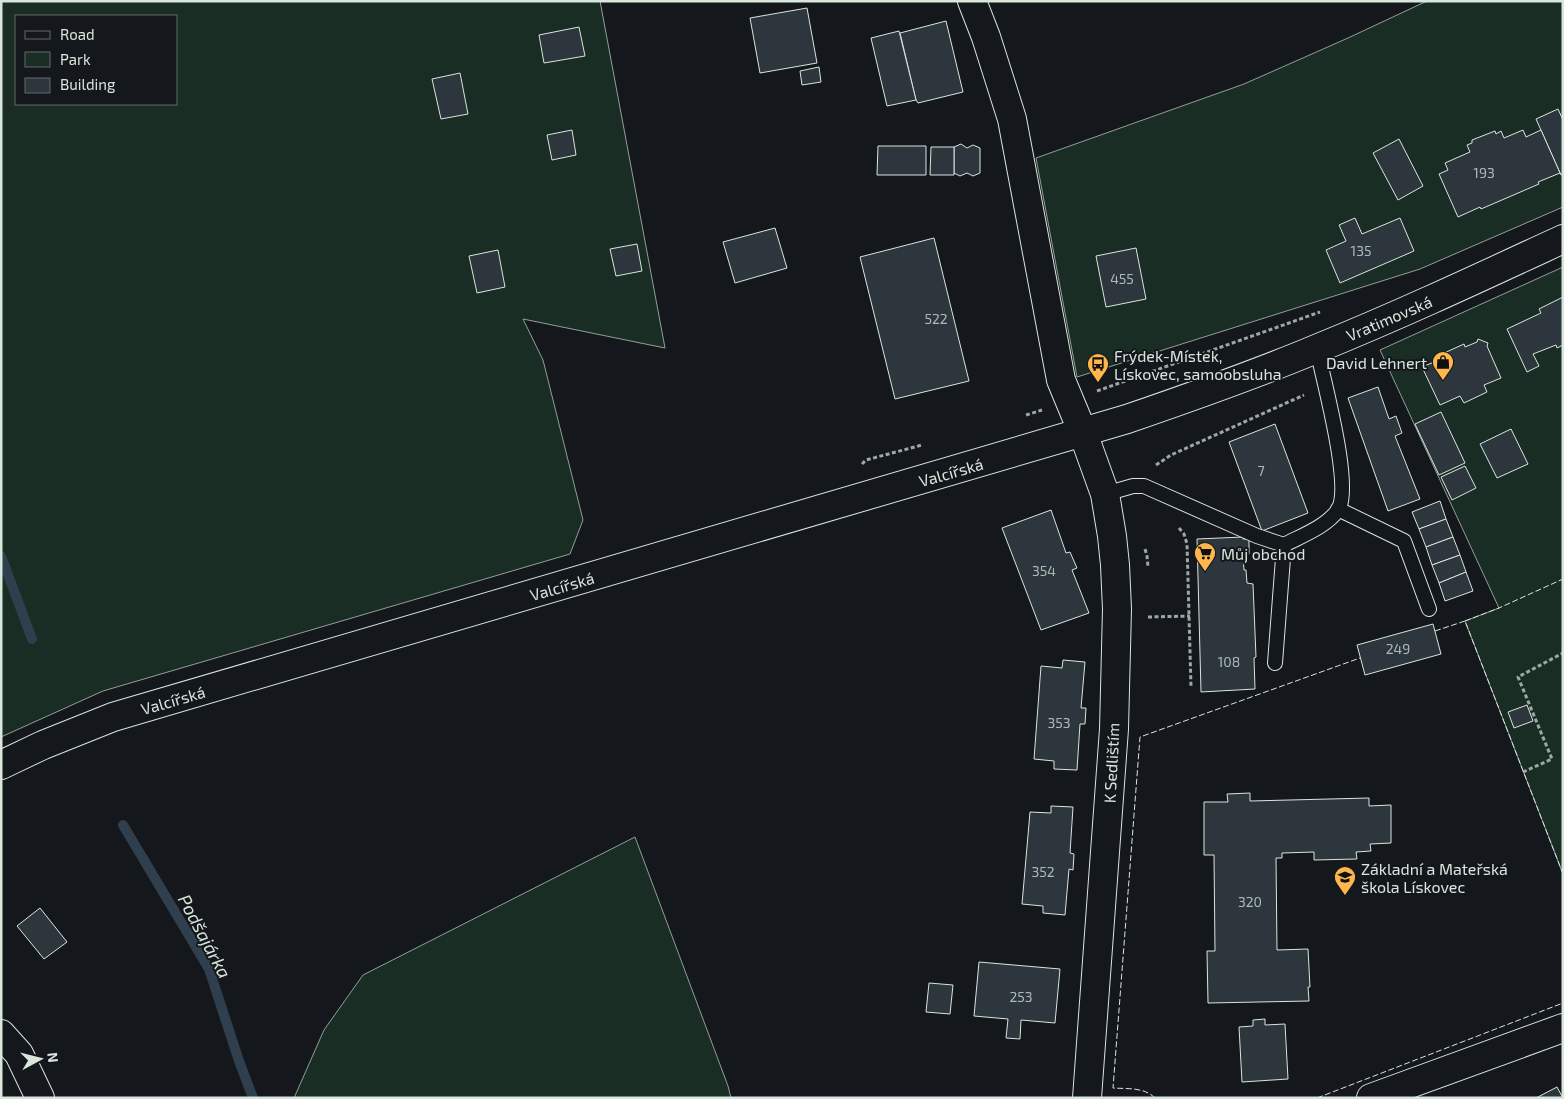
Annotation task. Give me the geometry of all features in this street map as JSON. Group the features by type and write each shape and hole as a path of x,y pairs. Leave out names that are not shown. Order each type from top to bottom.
{"main road":[{"name":"K Sedlištím","path":"972,1 986,37 1012,120 1061,380 1083,433 1104,494 1111,529 1115,565 1117,609 1116,670 1109,806 1087,1098"},
{"name":"Vratimovská","path":"1128,419 1317,349 1447,293 1563,239"},
{"name":"Valcířská","path":"1,765 43,745 114,717 1128,419"},
{"path":"1371,1098 1563,1028"},
{"path":"1,1034 19,1054 40,1098"}],"lane":[{"path":"1104,494 1132,486 1144,486 1257,536 1284,545 1325,522 1338,509 1343,485 1340,460 1317,349"},
{"path":"1338,509 1404,541 1429,609"},
{"path":"1275,663 1284,545"}],"path":[{"path":"1144,486 1150,469 1171,455 1325,386"},
{"path":"1148,617 1190,616"},
{"path":"1523,772 1552,759 1518,677 1563,653"}],"green space":[{"path":"1,1 600,1 665,348 523,319 543,360 583,520 570,554 103,691 1,737"},
{"path":"1427,1 1563,1 1563,207 1420,269 1077,377 1036,158 1244,84"},
{"path":"1563,267 1563,874 1465,621 1499,608 1380,350"},
{"path":"635,837 731,1098 294,1098 324,1030 363,975"}],"building":[{"path":"807,8 817,63 760,73 750,18"},
{"path":"946,21 963,92 918,103 900,33"},
{"path":"579,27 585,56 544,63 539,35"},
{"path":"899,31 916,100 887,106 871,38"},
{"path":"819,67 821,82 802,85 800,71"},
{"path":"460,73 468,114 441,119 432,79"},
{"path":"1558,109 1563,120 1563,174 1561,175 1536,119"},
{"path":"572,130 576,155 552,160 547,135"},
{"path":"1523,130 1526,137 1541,130 1560,173 1538,182 1539,184 1458,217 1439,174 1448,170 1445,163 1470,152 1467,145 1472,143 1472,140 1495,131 1496,134 1501,131 1504,138"},
{"path":"1399,139 1423,186 1398,200 1373,153"},
{"path":"961,144 967,148 973,145 980,148 980,173 973,176 967,173 960,176 954,173 954,147"},
{"path":"878,146 926,146 926,175 877,175"},
{"path":"931,147 954,147 954,175 930,175"},
{"path":"1355,218 1362,234 1400,218 1414,251 1340,283 1326,250 1346,241 1339,225"},
{"path":"775,228 787,268 735,283 723,242"},
{"path":"934,238 969,381 895,399 860,257"},
{"path":"637,244 642,271 616,276 610,249"},
{"path":"1136,248 1146,299 1106,307 1096,256"},
{"path":"498,250 505,287 477,293 469,256"},
{"path":"1563,297 1563,345 1557,348 1556,345 1533,354 1539,366 1527,372 1507,329 1541,313 1539,309"},
{"path":"1478,339 1488,343 1487,346 1501,378 1484,385 1487,392 1464,403 1460,396 1440,405 1422,367 1444,358 1442,354 1464,344 1465,347 1477,342"},
{"path":"1378,387 1389,419 1396,416 1402,433 1395,436 1420,499 1388,511 1348,398"},
{"path":"1441,412 1465,463 1439,475 1415,424"},
{"path":"1275,424 1308,513 1262,531 1229,442"},
{"path":"1511,429 1528,464 1497,478 1480,444"},
{"path":"1465,466 1476,488 1452,500 1441,477"},
{"path":"1440,501 1446,519 1419,529 1412,512"},
{"path":"1051,510 1066,553 1070,552 1077,568 1072,570 1089,613 1041,630 1002,528"},
{"path":"1446,519 1453,537 1426,547 1419,529"},
{"path":"1243,537 1243,539 1249,539 1249,554 1243,555 1244,570 1246,570 1247,583 1253,584 1256,657 1254,658 1255,689 1201,692 1197,539"},
{"path":"1453,537 1460,555 1432,565 1426,547"},
{"path":"1460,555 1466,572 1439,583 1432,565"},
{"path":"1466,572 1473,591 1445,601 1439,583"},
{"path":"1433,624 1441,654 1365,675 1357,645"},
{"path":"1063,660 1085,662 1081,708 1086,708 1085,724 1080,724 1077,770 1054,769 1054,761 1034,759 1041,666 1062,668"},
{"path":"1527,705 1533,721 1514,728 1508,712"},
{"path":"1250,793 1250,801 1369,798 1369,806 1391,805 1391,843 1370,844 1371,851 1356,852 1357,859 1314,860 1314,852 1282,853 1282,858 1276,858 1277,950 1308,949 1309,1001 1208,1003 1207,951 1215,951 1214,855 1204,855 1204,802 1228,802 1227,794"},
{"path":"1051,806 1073,807 1070,853 1074,854 1073,870 1069,869 1065,915 1043,913 1043,906 1022,904 1030,812 1051,813"},
{"path":"40,908 67,942 44,959 17,926"},
{"path":"979,962 1060,969 1055,1023 1021,1020 1020,1039 1006,1038 1008,1019 974,1016"},
{"path":"929,983 953,985 950,1014 926,1012"},
{"path":"1265,1019 1265,1025 1285,1024 1288,1079 1242,1082 1239,1027 1253,1026 1253,1020"},
{"path":"1557,1087 1563,1098 1536,1098"}],"waterway":[{"name":"Podšajárka","path":"1,556 32,639"},
{"name":"Podšajárka","path":"123,825 209,969 253,1098"}],"fence":[{"path":"1465,621 1563,579"},
{"path":"1435,631 1465,621 1563,874"},
{"path":"1155,1098 1141,1090 1113,1088 1140,737 1360,658"},
{"path":"1317,1098 1563,1003"}],"place":[{"name":"David Lehnert","path":"1443,381"},
{"name":"Frýdek-Místek, Lískovec, samoobsluha","path":"1098,383"},
{"name":"Můj obchod","path":"1205,572"},
{"name":"Základní a Mateřská škola Lískovec","path":"1345,896"}]}
